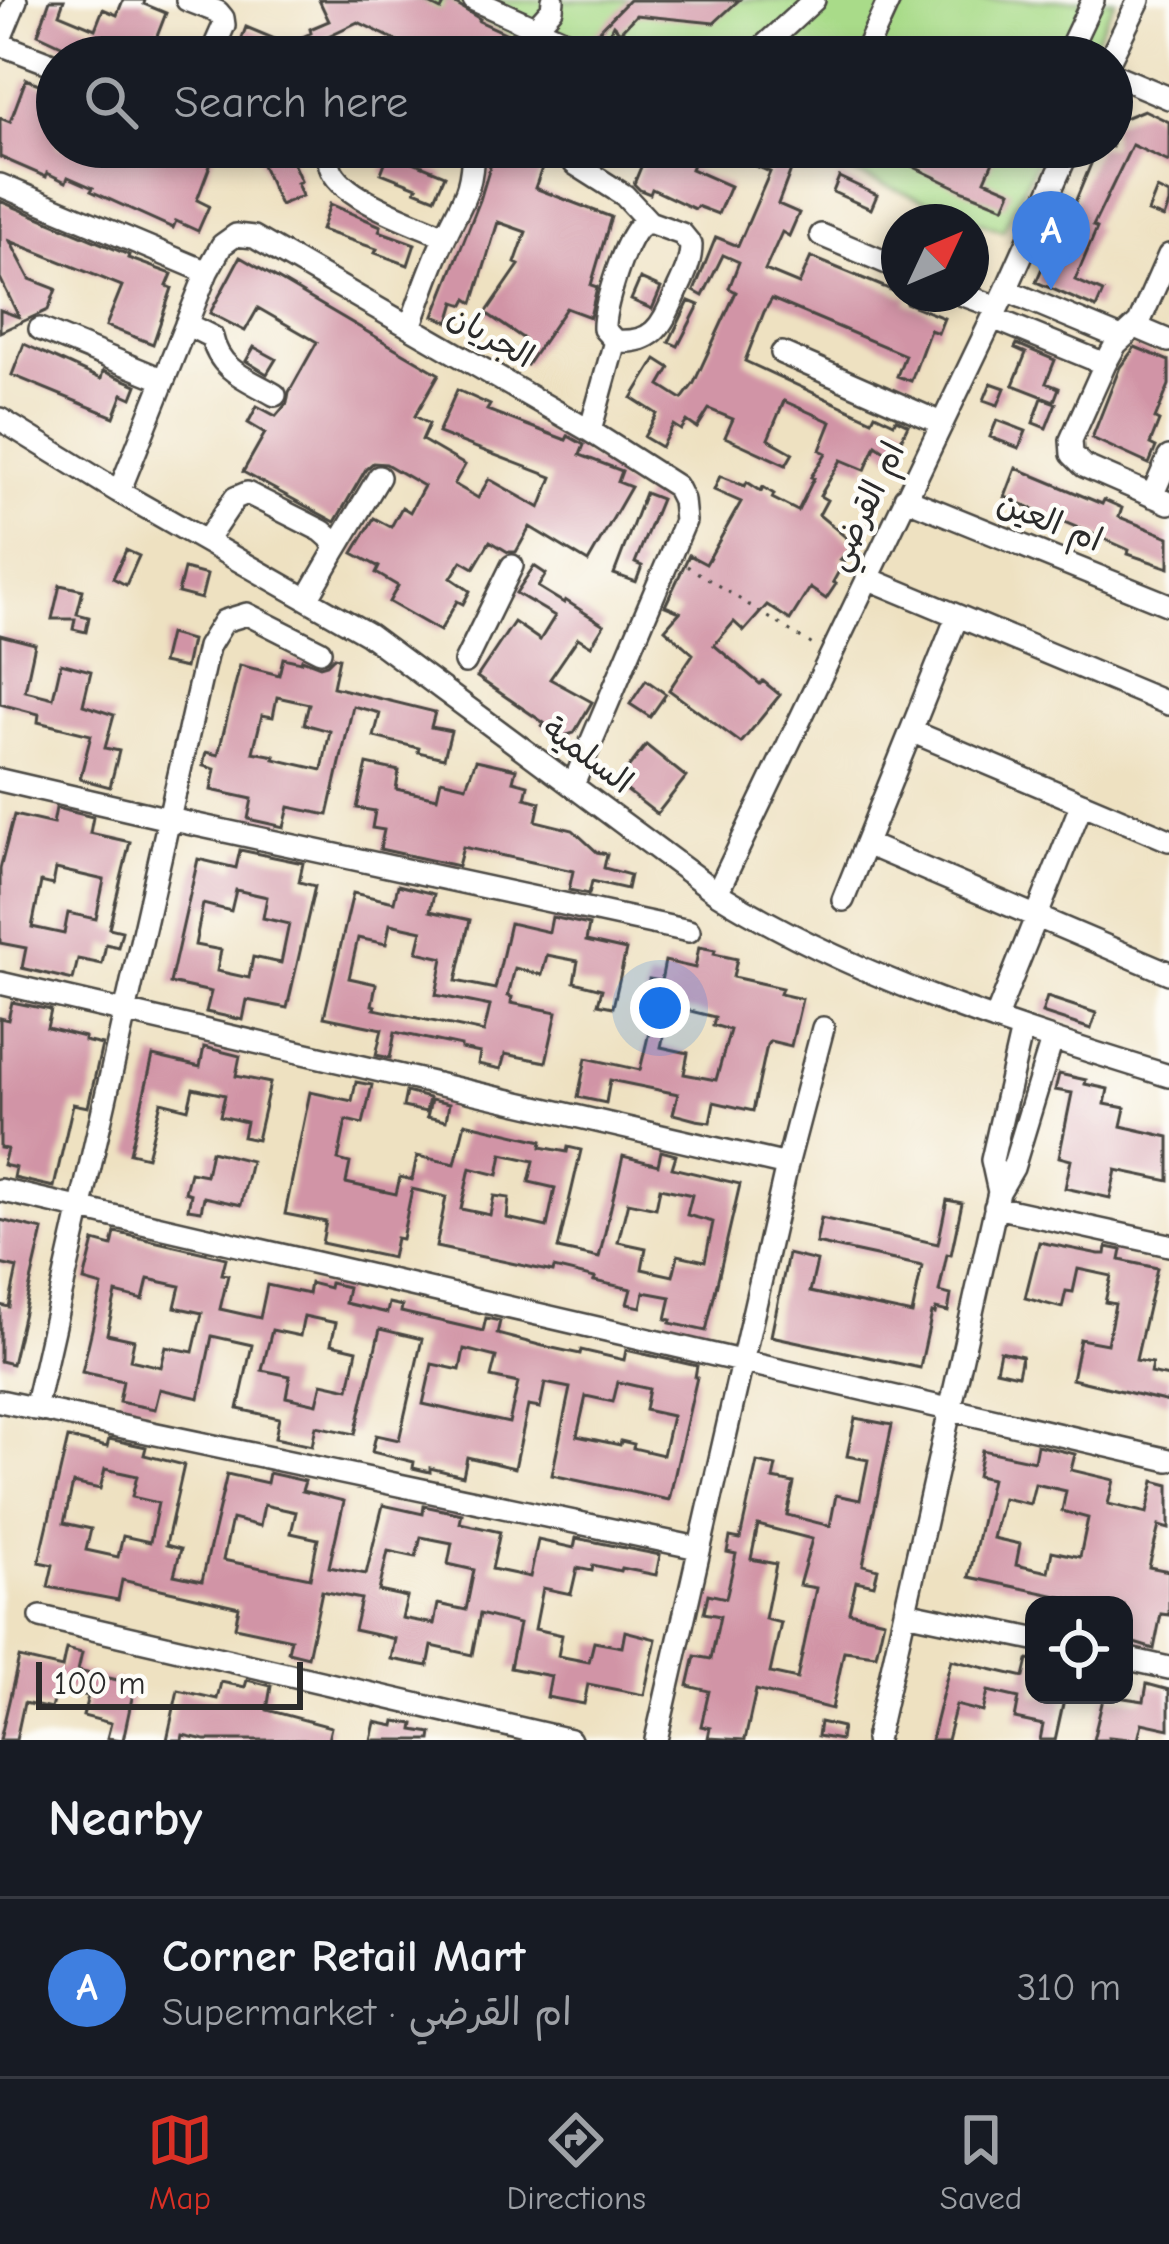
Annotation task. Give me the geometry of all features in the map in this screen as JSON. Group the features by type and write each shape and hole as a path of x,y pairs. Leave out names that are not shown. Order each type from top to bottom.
{"street":[{"path":"16,0 0,41 36,57"},
{"path":"188,0 224,18 219,36"},
{"path":"474,0 553,36"},
{"path":"535,28 552,9 553,0"},
{"path":"775,36 814,0"},
{"path":"873,36 889,0"},
{"path":"1076,36 1093,0"},
{"path":"1121,36 1139,0"},
{"path":"1133,83 1169,98"},
{"path":"330,168 345,187 368,201 445,236"},
{"path":"410,327 445,236 462,208 473,168"},
{"path":"581,168 624,195 649,222 682,234 691,245 691,259 662,326 632,343 615,341 604,329 603,314 630,240 637,228 649,222"},
{"name":"ام القرضي","path":"717,892 1061,168"},
{"path":"0,185 207,272"},
{"name":"الجريان","path":"119,492 207,272 222,245 236,235 254,237 590,431 676,486 685,521 573,784"},
{"path":"821,235 881,260"},
{"path":"1169,255 1128,332 1105,364 1071,440 1072,454 1084,466 1161,500 1169,457"},
{"path":"989,302 1169,341"},
{"path":"999,305 1105,364"},
{"path":"187,323 212,337 226,367 275,395"},
{"path":"40,329 164,380"},
{"path":"590,431 615,341"},
{"path":"782,353 941,423"},
{"name":"السلمية","path":"0,418 368,634 456,675 573,784 751,914 896,984 1169,1076"},
{"path":"307,599 379,477"},
{"path":"206,541 235,498 247,493 322,531 336,549"},
{"name":"ام العين","path":"905,498 1169,604"},
{"path":"456,675 512,566"},
{"path":"867,578 1169,704"},
{"path":"35,1409 208,647 224,621 247,614 320,651"},
{"path":"843,900 957,616"},
{"path":"911,731 1169,840"},
{"path":"0,780 688,931"},
{"path":"995,1020 1082,803"},
{"path":"866,844 1169,973"},
{"path":"0,983 787,1165"},
{"path":"656,1740 787,1165 823,1028"},
{"path":"997,1199 992,1160 1022,1029"},
{"path":"877,1740 997,1199 1013,1168 1052,1040"},
{"path":"0,1190 1169,1460"},
{"path":"997,1199 1169,1245"},
{"path":"0,1401 698,1548"},
{"path":"905,1612 1025,1637"},
{"path":"41,1617 570,1740"},
{"path":"1133,1660 1169,1668"}],"path":[{"path":"670,555 830,656"}],"green space":[{"path":"413,0 1115,0 1097,36 505,36"},
{"path":"841,168 1033,168 1003,231 989,226 989,204 934,204"}],"building":[{"path":"50,0 64,0 59,14 95,29 103,9 117,15 123,0 145,0 144,4 166,13 157,36 38,34"},
{"path":"319,0 421,0 441,10 449,0 512,36 387,36 358,22 328,36 304,36 329,21"},
{"path":"629,0 739,0 714,23 636,15 620,32 613,25 608,36 594,36"},
{"path":"246,27 268,36 243,36"},
{"path":"26,79 36,83 36,168 209,168 197,200 209,206 198,231 176,221 173,228 68,177 66,182 47,173 46,177 0,157 0,118 10,122"},
{"path":"1144,110 1169,122 1169,162 1133,145 1133,114"},
{"path":"263,168 295,168 302,196 280,205"},
{"path":"383,168 428,168 445,175 435,198 381,173"},
{"path":"490,168 542,168 535,188 611,217 591,285 597,287 590,317 566,308 527,365 514,357 524,339 486,313 519,265 515,263 526,232 498,222 473,303 467,299 464,305 455,302 449,322 434,316"},
{"path":"641,168 691,168 730,186 718,214 652,189 650,194 634,184"},
{"path":"761,168 792,168 778,204 799,213 789,236 782,232 765,270 799,284 811,257 881,287 881,312 929,312 944,318 938,333 930,330 911,381 897,376 905,355 772,299 764,312 745,361 872,420 875,414 908,425 893,457 876,445 865,470 841,460 820,496 827,500 819,515 854,544 840,560 844,562 826,599 810,588 790,620 767,605 744,631 734,622 714,645 780,695 741,743 669,690 693,654 665,629 680,612 665,606 689,555 706,564 741,502 714,490 720,476 745,486 747,482 761,491 763,487 774,494 772,498 798,511 826,453 820,450 831,422 784,401 768,439 793,453 786,465 725,437 733,419 709,409 697,428 687,421 681,430 673,425 661,447 644,437 657,414 632,398 656,359 670,368 660,385 682,399 694,383 736,292 729,288 739,262 723,255 703,296 694,291 716,237 738,246 770,172"},
{"path":"916,168 990,168 985,180 1011,191 1004,207"},
{"path":"1089,168 1121,168 1093,226 1097,228 1075,280 1103,292 1096,308 1036,282 1046,259 1051,260"},
{"path":"839,177 877,195 871,209 833,192"},
{"path":"1157,189 1169,195 1164,218 1148,212"},
{"path":"0,201 172,274 167,286 172,288 153,344 106,326 122,286 10,241 30,279 56,289 48,310 0,332 0,310 19,317 0,278"},
{"path":"330,204 415,244 408,265 321,230"},
{"path":"240,257 439,374 415,416 429,424 422,440 465,465 454,484 478,498 489,479 540,508 552,477 438,433 457,390 490,405 487,410 566,440 568,436 584,445 580,455 622,471 618,482 631,487 588,562 530,527 516,552 490,541 474,568 462,561 451,578 470,591 463,604 457,601 440,631 389,602 398,586 376,573 379,567 353,553 374,518 391,527 402,507 410,512 424,486 386,464 373,463 335,522 243,472 265,433 248,423 257,406 276,416 317,342 258,308 245,331 210,313"},
{"path":"640,279 661,288 652,309 631,300"},
{"path":"689,301 699,305 678,346 669,342"},
{"path":"24,344 101,379 103,371 137,385 132,398 123,394 114,417 12,375"},
{"path":"1017,344 1055,360 1046,383 1059,388 1054,401 1013,385 1026,353 1015,348"},
{"path":"254,347 276,359 267,374 246,361"},
{"path":"1135,347 1169,361 1169,385 1155,419 1159,421 1150,444 1156,447 1149,464 1092,438 1120,367"},
{"path":"991,383 1005,388 998,405 984,400"},
{"path":"1042,398 1056,403 1046,428 1033,423"},
{"path":"997,420 1026,431 1019,448 990,437"},
{"path":"1016,468 1122,508 1119,517 1169,537 1169,568 1005,497"},
{"path":"645,493 661,499 635,563 642,566 636,582 614,574"},
{"path":"126,550 139,556 126,585 113,578"},
{"path":"534,566 546,574 538,587 604,625 591,646 578,638 550,679 592,702 574,733 561,737 477,677 514,622 540,640 555,616 516,593"},
{"path":"184,569 207,575 201,599 178,593"},
{"path":"60,585 83,590 77,614 89,617 86,632 73,629 75,619 52,619"},
{"path":"169,634 191,640 185,668 162,663"},
{"path":"0,635 35,644 25,691 53,698 61,663 91,671 83,705 114,715 105,748 119,751 110,787 80,779 91,735 38,722 39,714 0,704"},
{"path":"283,658 327,664 339,658 333,687 435,712 431,727 451,731 444,758 374,737 380,713 353,706 328,815 289,807 284,827 248,819 252,799 211,790 215,769 203,766 206,752 218,755 240,665 279,675","holes":["277,697 309,704 304,724 330,731 322,770 253,752 262,715 273,717"]},
{"path":"646,680 666,694 650,717 630,704"},
{"path":"646,745 686,777 657,814 617,783"},
{"path":"476,760 516,769 513,781 528,785 525,798 540,802 536,821 573,830 597,852 607,854 604,868 630,875 627,889 592,881 589,894 569,890 573,871 463,847 458,866 380,849 384,830 372,828 375,811 357,808 367,764 399,771 396,789 437,798 441,780 466,786"},
{"path":"56,808 93,817 90,833 130,842 109,928 122,931 118,947 106,944 102,964 78,959 73,980 22,968 26,948 0,943 0,869 14,815 53,824","holes":["56,869 104,880 96,919 68,913 64,934 32,927 41,882 53,885"]},
{"path":"240,850 303,863 299,882 315,886 287,1008 247,1000 243,1020 206,1012 211,992 170,983 198,859 236,868","holes":["236,890 267,897 263,918 289,924 281,963 253,957 249,978 217,971 221,950 195,945 203,904 231,911"]},
{"path":"398,885 434,894 430,911 470,920 456,981 495,989 510,923 549,932 552,917 589,925 586,941 626,950 613,1007 598,1004 602,989 574,982 578,961 547,955 542,975 515,968 508,996 511,1003 557,1012 546,1062 505,1054 501,1069 478,1064 480,1053 461,1046 395,1032 390,1058 376,1055 382,1029 324,1017 353,893 394,902","holes":["390,924 422,931 417,952 443,958 436,995 490,1006 484,1032 374,1009 376,984 349,978 358,938 386,944"]},
{"path":"699,947 715,950 714,954 737,959 733,977 782,988 780,994 802,999 791,1046 770,1041 767,1045 753,1111 714,1102 710,1122 696,1120 673,1114 678,1094 610,1080 606,1103 578,1097 586,1058 640,1070 657,999 645,997 649,979 661,981 665,961 695,968","holes":["670,1006 715,1017 713,1025 730,1030 716,1080 684,1074 688,1053 661,1047"]},
{"path":"1047,997 1096,1013 1091,1029 1042,1013"},
{"path":"12,1002 51,1010 47,1028 102,1045 88,1107 73,1104 54,1187 14,1178 16,1168 3,1165 7,1149 0,1148 0,1018 8,1020"},
{"path":"204,1047 240,1056 236,1076 270,1083 257,1140 243,1137 246,1122 220,1116 225,1095 193,1088 188,1109 161,1102 147,1157 130,1153 153,1056 200,1067"},
{"path":"1059,1074 1108,1089 1105,1104 1125,1108 1121,1126 1169,1137 1169,1181 1116,1170 1110,1198 1065,1188 1071,1160 1059,1157 1072,1093 1055,1090"},
{"path":"356,1082 372,1085 363,1124 346,1120 338,1160 350,1163 346,1183 396,1194 400,1177 412,1180 417,1156 455,1164 465,1123 542,1141 541,1147 581,1150 558,1249 599,1258 623,1156 658,1165 661,1151 676,1155 672,1168 740,1184 706,1331 670,1323 666,1319 671,1297 644,1292 641,1307 627,1304 631,1289 595,1278 436,1247 446,1197 412,1189 402,1239 396,1238 392,1258 322,1243 326,1222 285,1214 310,1092 352,1101","holes":["502,1154 534,1161 529,1182 555,1188 547,1227 507,1218 509,1198 494,1196 490,1215 461,1209 470,1168 498,1175","660,1188 692,1195 687,1215 713,1222 705,1261 678,1255 673,1276 642,1269 646,1248 618,1242 628,1202 656,1208"]},
{"path":"406,1092 429,1098 426,1112 403,1107"},
{"path":"431,1100 449,1104 446,1121 427,1117"},
{"path":"211,1151 251,1161 241,1205 204,1197 201,1211 188,1209 191,1194 185,1192 190,1172 206,1175"},
{"path":"947,1200 962,1203 939,1292 951,1295 948,1312 936,1309 932,1313 920,1368 771,1336 788,1254 817,1261 810,1292 912,1314 922,1266 816,1243 821,1218 938,1244"},
{"path":"0,1220 43,1230 12,1364 0,1361 0,1305 9,1307 17,1268 0,1264"},
{"path":"115,1232 226,1258 222,1274 228,1275 220,1309 260,1318 267,1285 308,1294 310,1283 329,1288 330,1283 348,1287 345,1303 387,1313 389,1303 402,1306 401,1312 483,1331 486,1318 500,1321 497,1334 543,1346 624,1360 626,1350 697,1366 669,1500 552,1475 570,1388 545,1383 540,1408 528,1406 515,1468 467,1457 463,1476 413,1468 414,1462 372,1452 376,1435 399,1440 422,1339 380,1329 355,1434 316,1426 312,1446 275,1438 279,1418 238,1409 252,1345 212,1336 199,1398 160,1389 155,1409 119,1402 123,1381 82,1372 102,1286 84,1281 94,1241 112,1246","holes":["148,1279 180,1286 175,1307 202,1313 193,1352 166,1347 161,1367 130,1360 134,1340 107,1334 116,1293 143,1300","304,1316 336,1323 331,1344 357,1350 349,1389 322,1383 317,1404 286,1397 290,1376 262,1370 272,1330 300,1336","464,1349 496,1357 491,1377 518,1383 509,1423 423,1404 432,1364 460,1370","618,1382 649,1389 645,1410 672,1416 663,1455 621,1441 620,1445 577,1436 586,1396 613,1402"]},
{"path":"1039,1242 1099,1254 1106,1254 1107,1247 1122,1250 1120,1260 1157,1268 1136,1360 1152,1363 1150,1373 1169,1377 1169,1402 1072,1379 1080,1339 1107,1344 1115,1304 1105,1302 1111,1276 1078,1269 1073,1292 1066,1291 1062,1308 1025,1298"},
{"path":"1000,1351 1022,1356 1018,1375 996,1370"},
{"path":"855,1418 892,1425 863,1565 878,1569 874,1585 856,1581 849,1612 884,1620 876,1655 844,1651 832,1709 756,1690 745,1740 708,1738 710,1728 701,1726 709,1691 688,1686 695,1656 711,1659 720,1616 704,1613 708,1594 726,1598 736,1554 727,1552 730,1537 740,1539 757,1462 776,1466 773,1479 794,1483 787,1515 830,1526 836,1495 860,1500 868,1460 847,1456","holes":["758,1525 812,1539 799,1585 816,1588 797,1679 770,1673 781,1623 765,1619 776,1564 751,1559"]},
{"path":"68,1438 107,1447 109,1439 146,1447 144,1455 184,1465 166,1545 181,1549 174,1575 202,1581 227,1474 267,1483 269,1473 305,1481 302,1491 344,1501 329,1567 366,1574 383,1505 423,1514 424,1506 462,1514 460,1523 500,1532 492,1569 530,1577 538,1540 574,1548 576,1538 660,1555 656,1575 593,1565 592,1571 577,1568 571,1594 543,1588 535,1629 562,1635 558,1656 589,1662 594,1642 622,1647 625,1631 656,1639 644,1695 588,1684 584,1704 547,1697 551,1676 510,1668 519,1624 480,1614 472,1655 432,1646 428,1666 391,1659 395,1639 354,1630 361,1599 322,1591 308,1657 288,1652 291,1639 235,1627 239,1607 122,1580 118,1600 48,1587 53,1565 39,1562","holes":["105,1469 137,1476 132,1497 158,1503 150,1542 123,1536 118,1557 86,1550 91,1529 64,1523 73,1483 100,1489","264,1505 296,1512 291,1533 318,1539 310,1578 223,1560 232,1519 260,1526","421,1537 452,1543 448,1564 474,1570 466,1610 438,1604 434,1624 402,1618 407,1597 379,1591 388,1551 416,1557"]},
{"path":"1037,1445 1075,1454 1071,1470 1114,1480 1108,1504 1147,1513 1154,1481 1169,1485 1169,1529 1159,1526 1149,1567 1169,1571 1169,1615 1161,1614 1154,1649 1133,1643 1133,1596 1057,1596 969,1577 991,1479 977,1476 982,1450 1034,1461","holes":["1035,1484 1066,1491 1062,1511 1088,1518 1080,1557 1052,1551 1048,1572 1016,1565 1020,1544 993,1538 1003,1498 1030,1504"]},
{"path":"66,1649 82,1653 78,1671 135,1684 123,1740 107,1738 111,1723 83,1716 88,1696 56,1688 51,1709 24,1703 16,1740 0,1740 19,1658 62,1668"},
{"path":"951,1660 1024,1677 1025,1673 1025,1704 1063,1704 1055,1740 1040,1740 1043,1725 1015,1719 1019,1698 988,1691 983,1712 956,1705 947,1740 931,1740"},
{"path":"247,1680 271,1686 267,1710 331,1727 328,1740 205,1740 183,1735 182,1740 167,1740 178,1690 217,1699 221,1682 245,1687"},
{"path":"1147,1684 1169,1690 1169,1729 1142,1723 1138,1740 1093,1740 1102,1704 1144,1701"},
{"path":"395,1721 432,1733 431,1740 371,1740 375,1722 394,1726"},
{"path":"820,1722 842,1727 840,1740 818,1736"}],"place":[{"name":"Corner Retail Mart","path":"1051,290"}]}
